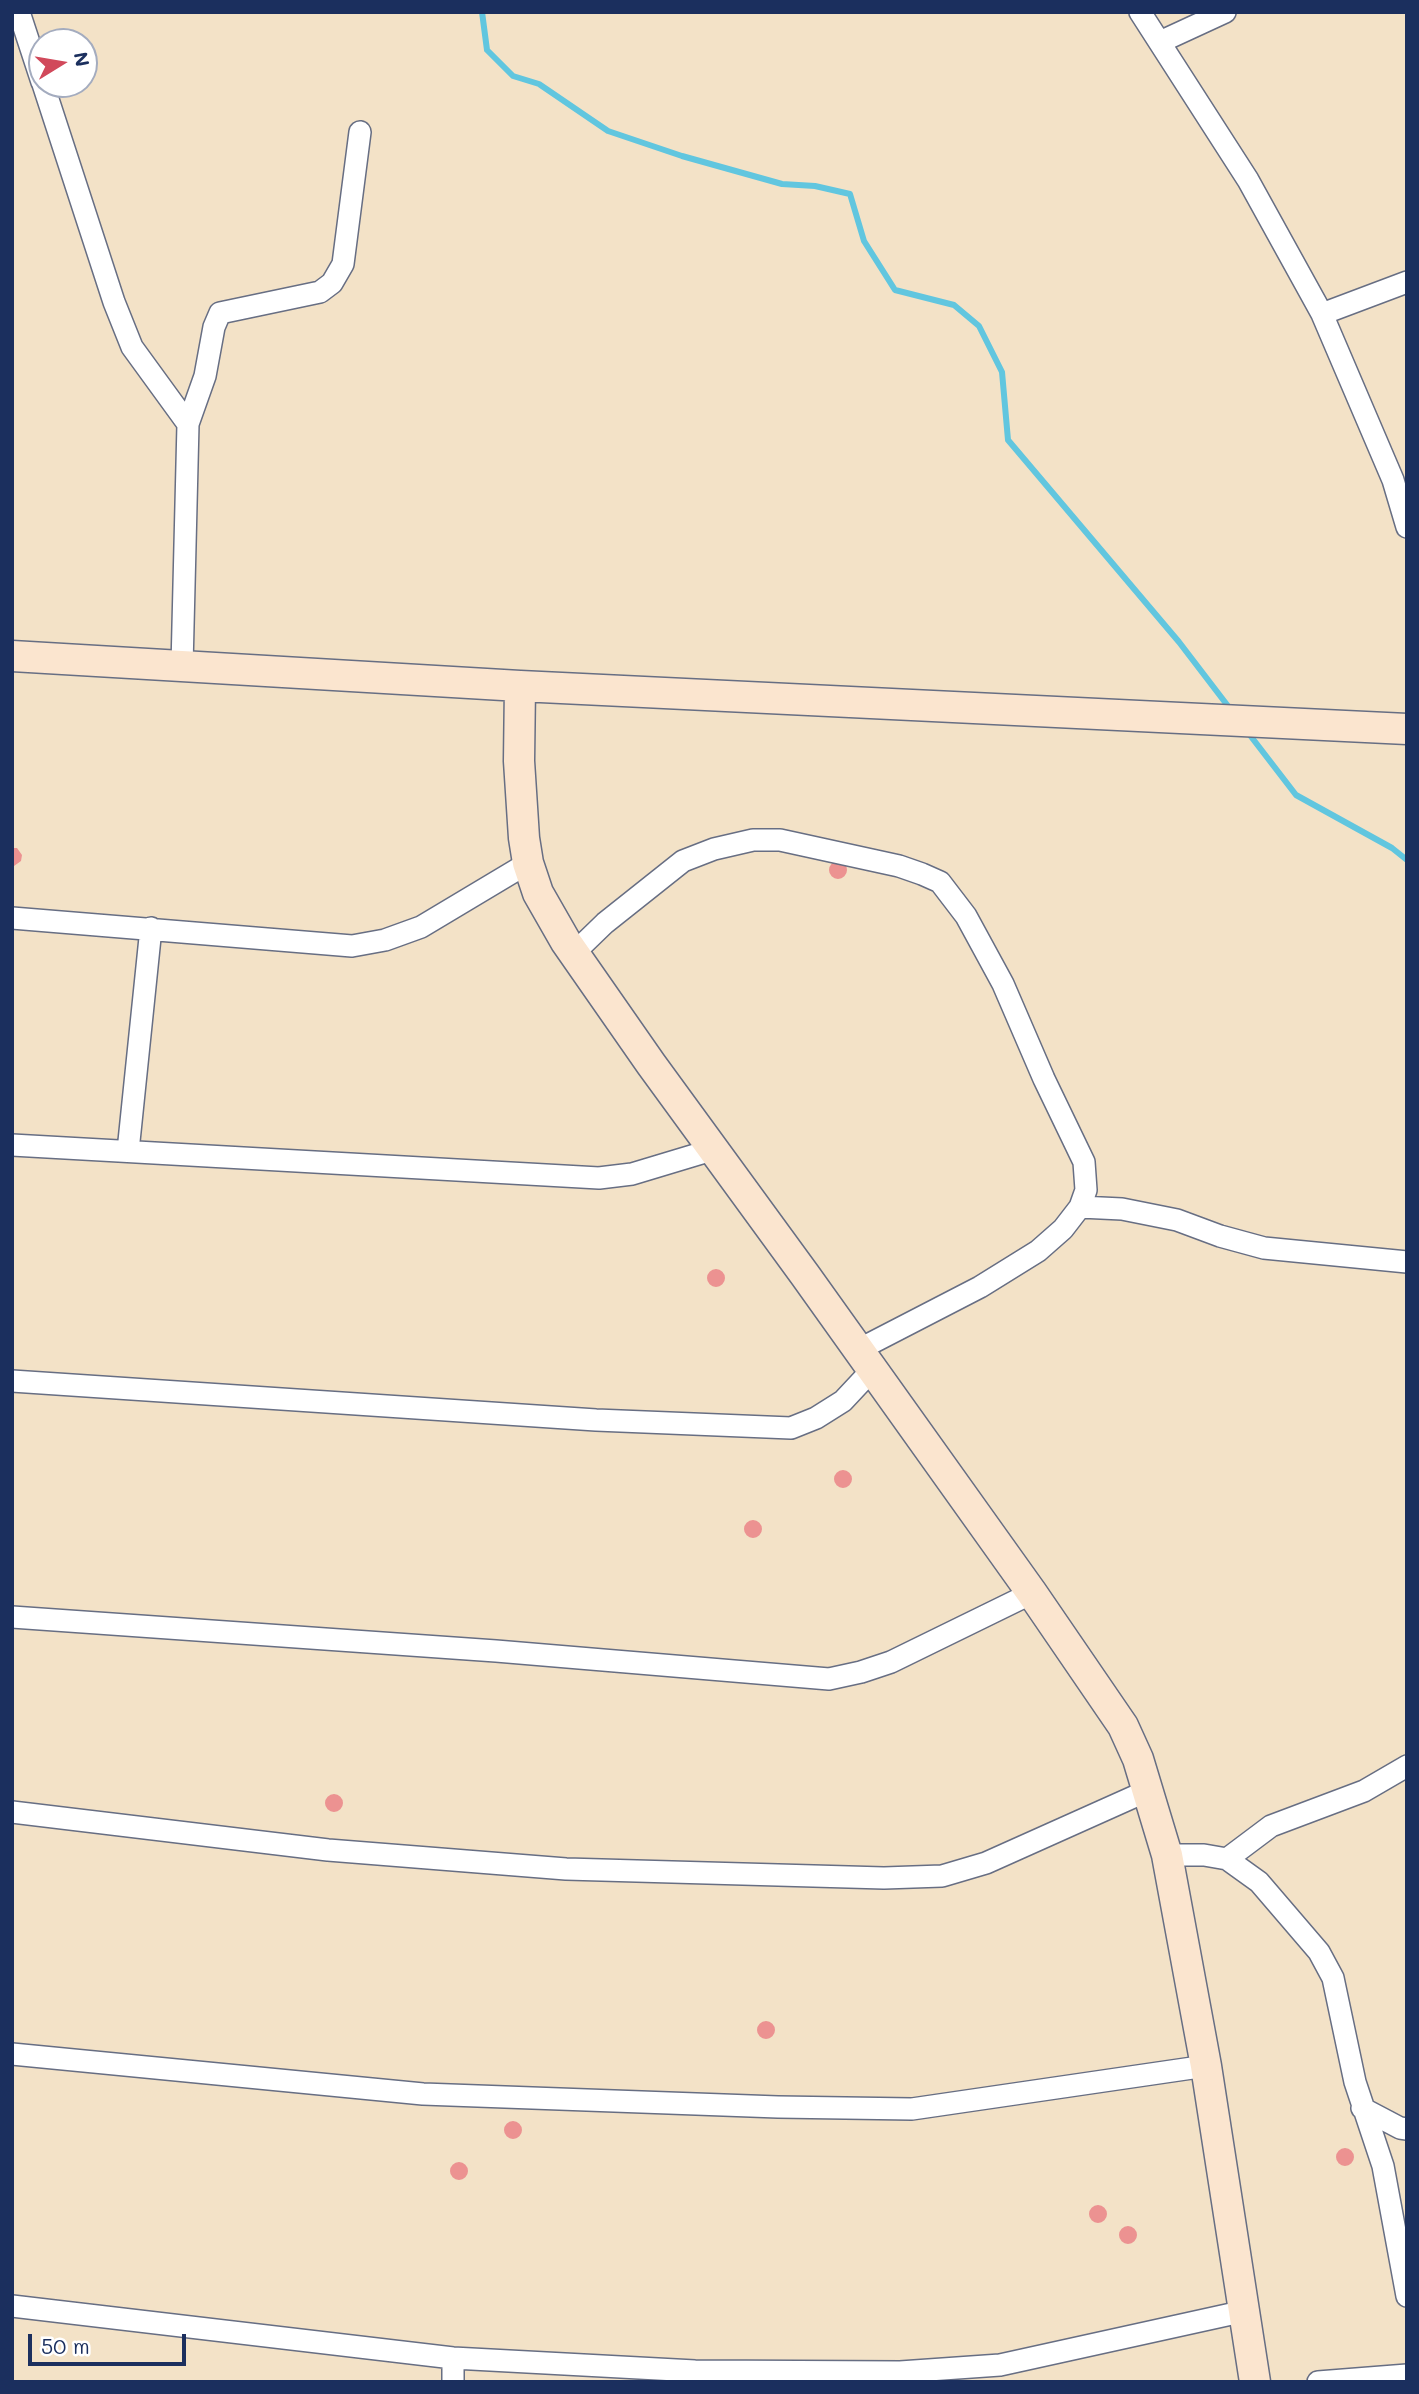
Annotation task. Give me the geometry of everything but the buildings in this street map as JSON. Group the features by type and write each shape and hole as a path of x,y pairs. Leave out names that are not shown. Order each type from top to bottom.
{"street":[{"path":"19,12 28,40"},
{"path":"1140,12 1248,180 1322,314 1393,480 1407,527"},
{"path":"1160,42 1225,12"},
{"path":"47,98 114,302 132,347 188,424"},
{"path":"182,666 188,424 205,376 214,327 219,313 320,292 331,283 343,264 360,132"},
{"path":"1322,314 1407,282"},
{"path":"12,656 520,686 1407,729"},
{"path":"520,686 519,761 524,838 528,863 538,893 574,953 651,1064 715,1149 1032,1593 1123,1726 1138,1759 1167,1855 1206,2066 1255,2382"},
{"path":"12,1381 596,1420 791,1427 816,1418 843,1401 865,1360 1038,1251 1063,1229 1080,1207 1086,1190 1084,1162 1003,984 967,916 940,882 886,863 780,840 753,840 715,849 683,861 605,923 574,953"},
{"path":"12,918 352,946 385,940 421,927 528,863"},
{"path":"128,1151 151,928"},
{"path":"12,1145 598,1178 632,1174 715,1149"},
{"path":"1080,1207 1122,1209 1177,1220 1264,1248 1407,1262"},
{"path":"12,1617 510,1652 830,1679 891,1662 1032,1593"},
{"path":"1227,1860 1270,1826 1364,1791 1407,1766"},
{"path":"12,1812 328,1850 566,1869 884,1878 942,1876 986,1863 1149,1790"},
{"path":"1167,1855 1204,1855 1227,1860 1259,1882 1319,1952 1334,1978 1348,2054 1362,2108 1382,2166 1407,2296"},
{"path":"12,2054 423,2094 778,2107 912,2109 1206,2066"},
{"path":"1362,2108 1407,2129"},
{"path":"12,2306 453,2358 695,2371 900,2372 1000,2365 1245,2311"},
{"path":"453,2358 453,2382"},
{"path":"1318,2382 1407,2375"}],"waterway":[{"path":"482,12 487,50 513,76 539,84 608,131 682,156 782,184 815,186 850,194 864,241 895,290 954,305 979,326 1002,372 1008,440 1179,642 1231,710"},
{"path":"1246,730 1296,795 1392,848 1407,860"}]}
